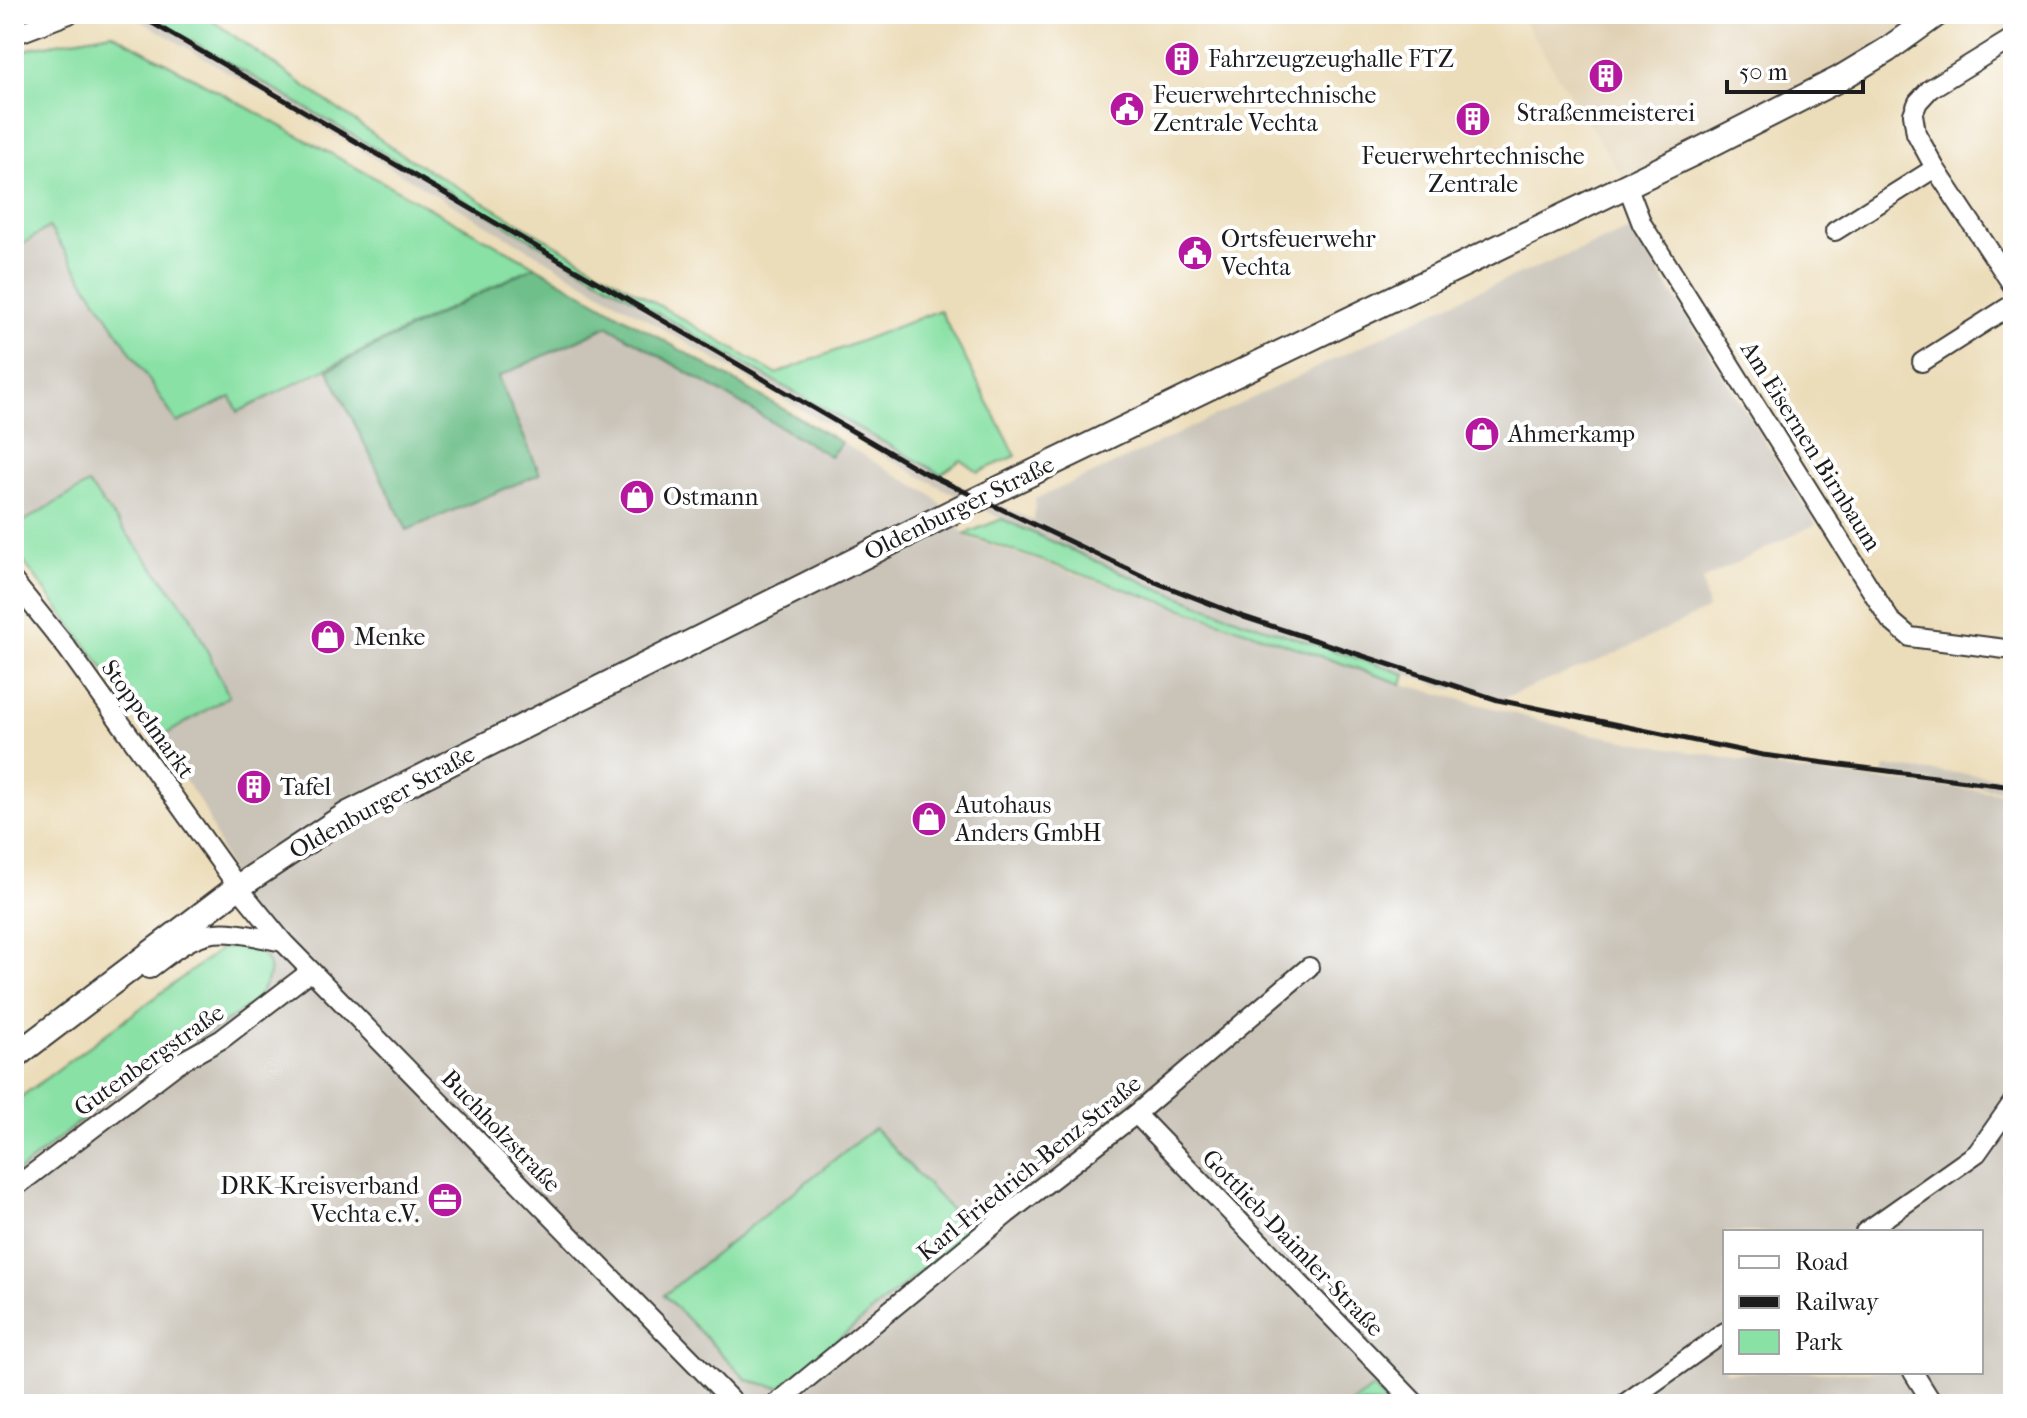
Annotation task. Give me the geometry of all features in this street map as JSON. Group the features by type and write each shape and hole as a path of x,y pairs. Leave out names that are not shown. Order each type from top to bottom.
{"main road":[{"name":"Oldenburger Straße","path":"14,1057 238,887 290,850 368,804 1006,485 1627,185 1839,79 1937,14"}],"street":[{"path":"14,35 69,14"},
{"path":"2013,38 1930,89 1918,102 1913,114 1916,133 1935,168 2013,286"},
{"path":"1835,231 1935,168"},
{"name":"Am Eisernen Birnbaum","path":"1627,185 1642,224 1890,620 1910,637 2013,650"},
{"path":"1922,362 2013,304"},
{"name":"Stoppelmarkt","path":"14,582 120,721 238,887"},
{"name":"Buchholzstraße","path":"238,887 283,942 735,1404"},
{"path":"44,1034 107,998 187,942 210,934 228,933 283,942"},
{"name":"Karl-Friedrich-Benz-Straße","path":"776,1404 1007,1214 1136,1114 1309,967"},
{"name":"Gutenbergstraße","path":"14,1188 177,1064 232,1032 311,971"},
{"path":"1868,1230 1977,1153 2013,1102"},
{"name":"Gottlieb-Daimler-Straße","path":"1136,1114 1416,1404"},
{"path":"1624,1404 1723,1333"},
{"path":"1914,1374 1933,1404"}],"shaded area":[{"path":"130,14 145,14 767,377 970,491 1034,521 1035,499 1475,292 1632,229 1816,524 1702,580 1708,609 1613,655 1498,700 1495,696 1456,683 1454,690 1241,620 1152,586 1002,519 763,388"},
{"path":"1519,14 1937,14 1627,185"},
{"path":"49,226 177,422 231,396 239,412 328,370 407,530 498,377 608,326 830,456 842,443 935,497 971,539 1402,684 1591,734 1804,772 2013,794 2013,1404 1388,1404 1373,1388 1350,1404 14,1404 14,1175 160,1059 255,1001 269,967 203,806 157,740 229,695 88,484 14,527 14,250"},
{"path":"1885,767 2013,778 2013,791 1883,777"}],"green space":[{"path":"156,14 203,14 400,153 776,374 940,310 1016,456 978,472 961,460 941,474 767,377 154,19"},
{"path":"112,33 535,266 238,412 231,397 177,423 49,227 14,250 14,54 35,47"},
{"path":"535,266 842,443 830,456 608,326 498,377 540,474 407,530 328,370"},
{"path":"88,484 189,613 229,696 157,740 14,549 14,527"},
{"path":"1002,519 1152,586 1241,620 1405,674 1402,684 964,534"},
{"path":"252,946 265,958 270,969 267,982 249,1005 140,1073 14,1175 14,1102 222,948"},
{"path":"874,1128 970,1230 780,1388 747,1380 664,1295"},
{"path":"1373,1388 1388,1404 1350,1404"}],"railway":[{"path":"137,14 921,471 1155,582 1244,617 1498,700 1763,755 2013,787"}],"place":[{"name":"Fahrzeugzeughalle FTZ","path":"1182,59"},
{"name":"Straßenmeisterei","path":"1606,76"},
{"name":"Feuerwehrtechnische Zentrale Vechta","path":"1127,109"},
{"name":"Feuerwehrtechnische Zentrale","path":"1473,119"},
{"name":"Ortsfeuerwehr Vechta","path":"1195,253"},
{"name":"Ahmerkamp","path":"1482,434"},
{"name":"Ostmann","path":"637,497"},
{"name":"Menke","path":"328,637"},
{"name":"Tafel","path":"254,787"},
{"name":"Autohaus Anders GmbH","path":"929,819"},
{"name":"DRK-Kreisverband Vechta e.V.","path":"445,1200"}]}
